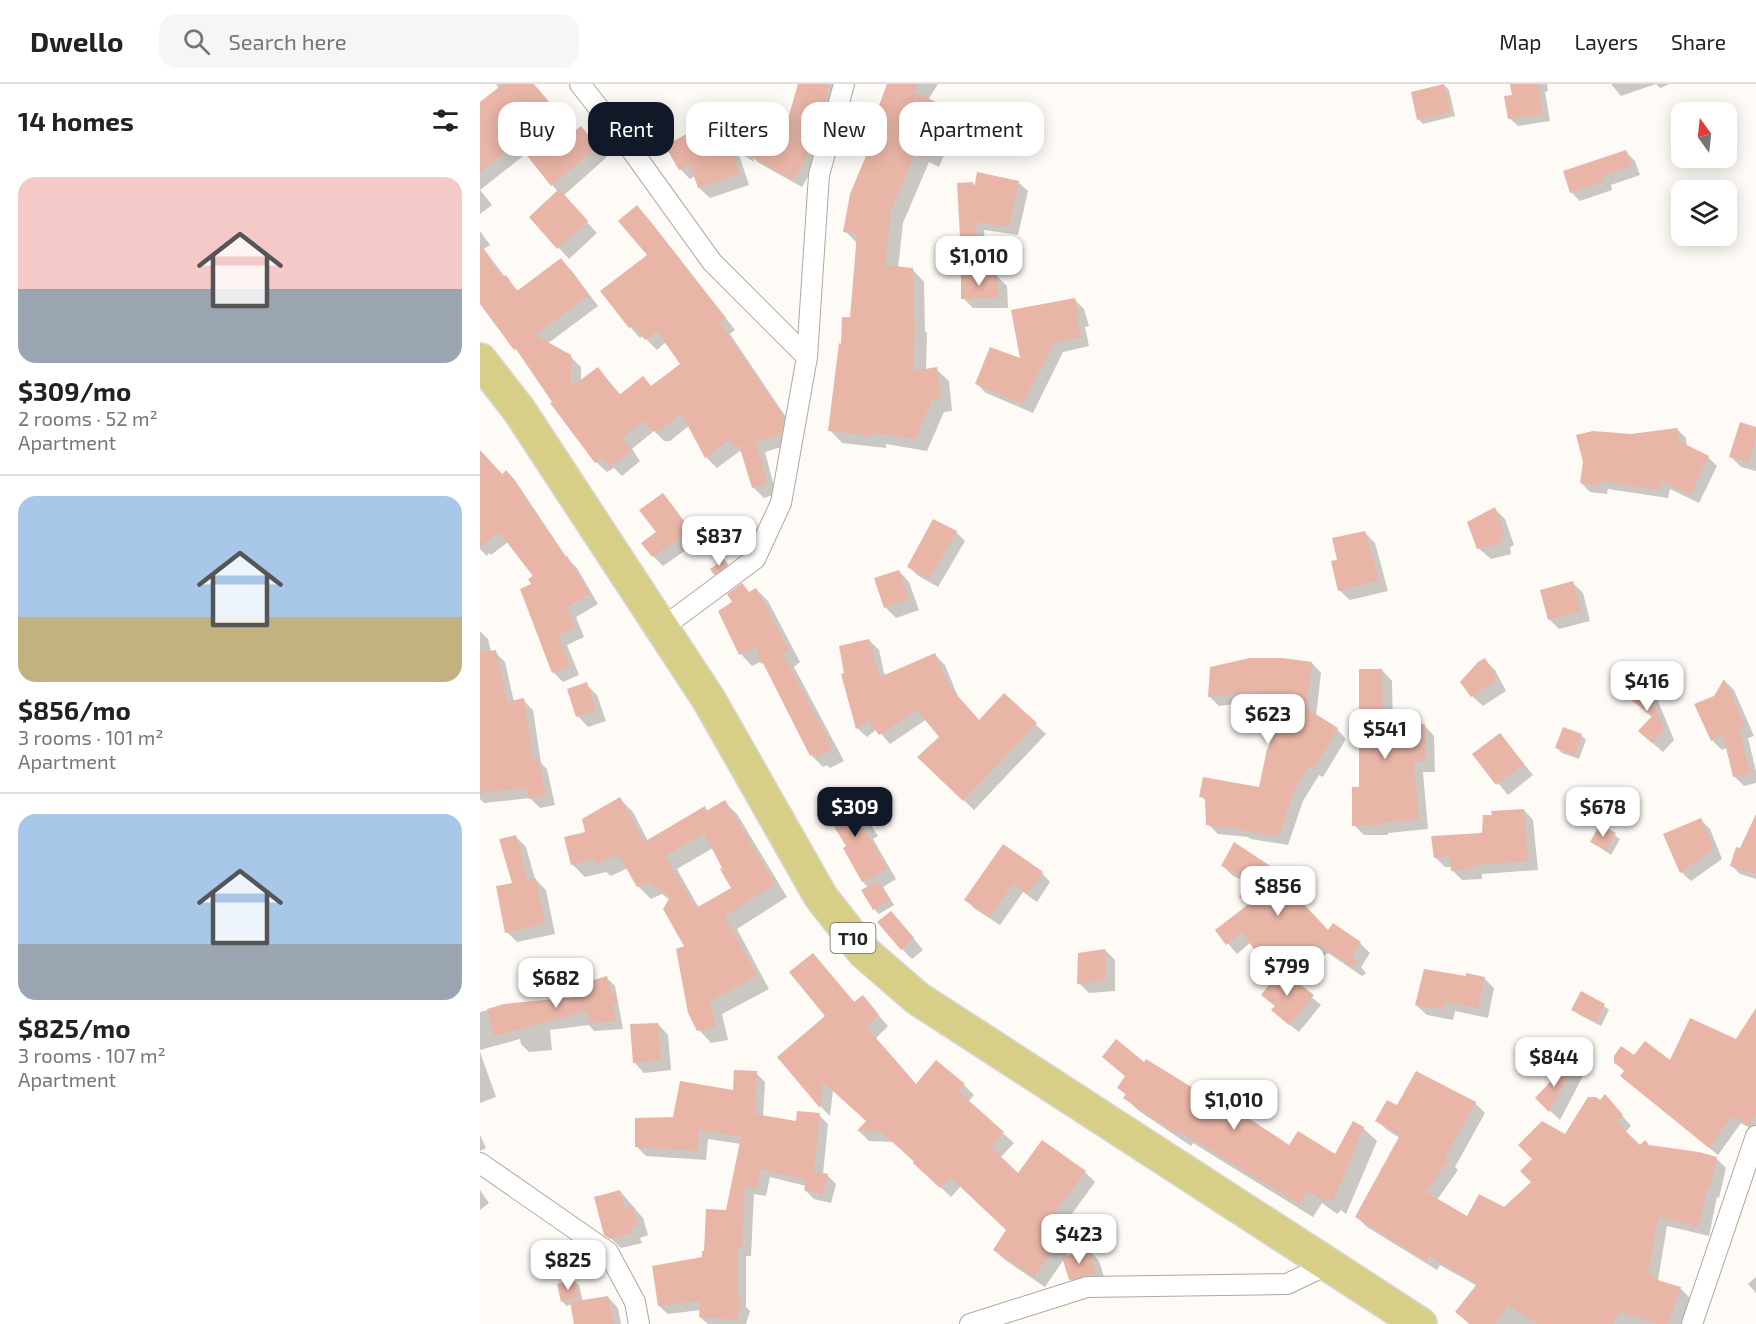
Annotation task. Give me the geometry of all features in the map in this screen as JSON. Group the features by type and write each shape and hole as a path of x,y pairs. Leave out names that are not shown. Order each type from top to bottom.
{"highway":[{"name":"T10","path":"480,360 519,410 662,628 726,727 821,897 864,952 917,998 1420,1324"}],"street":[{"path":"580,84 630,147 712,262 807,357"},
{"path":"662,628 755,559 781,503 807,357 819,175 844,84"},
{"path":"1692,1324 1756,1136"},
{"path":"480,1163 608,1252 635,1302 639,1324"},
{"path":"970,1324 1087,1287 1287,1284 1329,1264"}],"building":[{"path":"503,84 533,84 549,102 498,102 498,156 500,156 480,172 480,102"},
{"path":"798,84 829,84 825,102 801,102 801,156 807,156 793,180 751,156 789,156 789,115"},
{"path":"887,84 918,84 914,92 936,102 899,102 899,156 914,156 891,210 885,265 913,268 913,319 915,319 913,371 937,367 941,399 932,400 915,439 874,433 873,436 828,431 839,343 841,344 842,317 850,317 857,234 843,232 850,194 866,156 887,156 887,102 880,102"},
{"path":"1444,84 1451,112 1417,120 1411,92"},
{"path":"1510,84 1538,84 1542,114 1508,119 1504,96 1512,95"},
{"path":"581,126 588,134 588,155 551,186 527,156 576,156 576,130"},
{"path":"686,134 686,156 733,156 740,174 698,188 690,164 679,170 671,156 674,156 674,141"},
{"path":"1626,150 1632,166 1602,176 1604,181 1570,193 1563,171"},
{"path":"977,172 1019,181 1009,227 976,222 977,236 960,237 957,183 973,182 974,189"},
{"path":"559,189 588,221 557,249 529,217"},
{"path":"637,205 726,318 720,323 784,417 781,434 756,442 767,483 752,488 739,445 734,447 730,439 705,458 681,413 659,431 652,431 643,421 622,438 631,450 610,467 603,458 595,463 550,403 552,402 516,349 514,350 480,304 480,245 503,277 506,275 517,291 561,258 589,295 535,335 571,355 571,387 598,367 619,395 643,376 651,386 680,364 657,331 645,340 633,325 629,328 600,291 647,255 618,221"},
{"path":"961,275 997,275 998,298 961,299"},
{"path":"1075,298 1080,317 1076,318 1081,337 1054,343 1023,404 975,384 990,347 1020,358 1011,310"},
{"path":"1740,422 1756,427 1756,437 1748,463 1729,457"},
{"path":"1677,428 1679,441 1709,456 1690,495 1661,481 1660,490 1600,481 1599,486 1580,483 1583,462 1576,435 1593,431 1631,434"},
{"path":"480,450 502,474 507,471 565,557 567,556 590,594 567,607 575,627 558,635 570,665 552,673 520,589 531,584 528,579 533,576 499,532 480,547"},
{"path":"663,493 691,531 652,557 641,543 656,532 639,510"},
{"path":"1495,507 1505,535 1500,537 1502,543 1477,549 1467,522"},
{"path":"933,519 957,531 929,579 907,567"},
{"path":"1365,531 1379,580 1338,591 1331,561 1337,560 1332,538"},
{"path":"724,559 728,564 714,575 710,569"},
{"path":"899,570 909,599 884,608 874,578"},
{"path":"1573,581 1581,611 1548,620 1540,590"},
{"path":"742,583 749,592 756,588 789,650 783,654 833,748 817,757 815,753 810,756 763,663 761,664 756,646 739,655 718,611 732,602 727,594"},
{"path":"869,639 880,677 935,653 950,687 979,720 1004,693 1037,723 963,801 917,757 939,737 917,710 879,735 868,720 856,729 841,674 844,673 839,646"},
{"path":"496,650 507,702 524,698 533,759 538,758 546,795 529,799 526,788 480,793 480,652"},
{"path":"1250,658 1283,658 1312,662 1306,708 1338,728 1313,769 1309,766 1294,791 1279,836 1239,830 1241,827 1206,825 1205,798 1199,797 1203,777 1259,787 1267,749 1292,699 1250,692 1208,697 1210,667"},
{"path":"1485,658 1497,680 1471,697 1460,682 1478,662"},
{"path":"1359,669 1382,669 1383,725 1425,724 1426,762 1414,762 1419,819 1378,823 1379,825 1352,826 1352,787 1359,787"},
{"path":"1643,677 1664,729 1652,743 1638,731 1652,716 1628,698"},
{"path":"1724,679 1745,726 1739,728 1750,773 1733,777 1723,735 1711,741 1694,704 1714,696"},
{"path":"587,682 596,711 576,717 567,689"},
{"path":"1563,727 1582,734 1575,755 1555,748"},
{"path":"1500,733 1524,764 1496,785 1472,754"},
{"path":"849,794 868,825 864,828 887,869 862,882 843,848 846,846 823,809"},
{"path":"620,797 644,842 705,806 706,811 725,800 775,884 725,916 757,976 710,1001 716,1027 697,1031 688,1013 676,949 684,946 663,909 670,897 648,882 637,887 618,854 597,864 594,859 571,865 564,837 585,832 582,819","holes":["704,833 722,868 720,869 731,888 696,908 665,856"]},
{"path":"1524,809 1528,861 1473,865 1473,869 1451,871 1450,856 1434,858 1431,836 1482,833 1483,815 1492,815 1491,811"},
{"path":"1756,814 1756,874 1730,866 1736,847 1740,848"},
{"path":"1701,818 1714,849 1680,873 1663,834"},
{"path":"1600,824 1616,833 1606,851 1590,842"},
{"path":"516,835 528,880 536,878 545,924 505,933 496,886 512,883 499,839"},
{"path":"1234,842 1288,878 1284,883 1328,930 1333,923 1361,942 1352,956 1357,962 1352,967 1317,944 1272,975 1242,932 1226,945 1215,930 1250,903 1239,897 1249,879 1221,866"},
{"path":"1003,844 1043,872 1027,894 1013,884 990,917 964,900"},
{"path":"878,881 890,900 873,910 861,890"},
{"path":"891,911 914,938 901,950 877,922"},
{"path":"1105,949 1105,981 1077,984 1078,953"},
{"path":"813,953 854,1002 863,995 879,1015 866,1027 916,1084 936,1060 965,1084 958,1091 1004,1132 991,1147 1018,1173 1042,1140 1086,1171 1054,1214 1061,1238 1034,1277 993,1250 1006,1230 950,1177 940,1188 881,1132 857,1131 866,1121 823,1082 820,1108 777,1057 825,1016 789,972"},
{"path":"1424,969 1485,977 1478,1008 1445,1002 1443,1010 1415,1005"},
{"path":"1281,970 1314,995 1289,1025 1271,1010 1275,1006 1261,995"},
{"path":"607,976 611,994 615,993 617,1003 613,1004 616,1021 590,1023 587,1011 494,1036 487,1009 504,1004 586,996 584,983"},
{"path":"1581,991 1605,1004 1596,1022 1571,1010"},
{"path":"1756,1008 1756,1114 1749,1126 1732,1116 1709,1148 1620,1076 1625,1070 1614,1063 1614,1056 1621,1046 1634,1055 1645,1041 1670,1060 1690,1018 1736,1039"},
{"path":"658,1023 661,1060 633,1063 630,1024"},
{"path":"1116,1039 1144,1062 1146,1059 1214,1101 1217,1097 1289,1145 1298,1131 1335,1154 1353,1121 1364,1127 1333,1201 1327,1198 1323,1201 1308,1191 1299,1204 1179,1131 1177,1134 1123,1098 1126,1094 1117,1088 1125,1076 1102,1057"},
{"path":"1570,1061 1574,1064 1549,1112 1535,1098"},
{"path":"734,1070 757,1071 755,1114 796,1121 797,1111 820,1113 814,1171 828,1174 823,1195 804,1190 806,1180 761,1169 757,1188 745,1186 742,1248 737,1248 738,1299 741,1300 737,1320 699,1317 700,1301 658,1306 652,1266 702,1257 706,1209 726,1210 741,1137 699,1130 698,1151 635,1147 635,1118 673,1117 680,1081 733,1090"},
{"path":"1416,1071 1476,1102 1445,1157 1449,1159 1426,1192 1467,1216 1479,1194 1504,1207 1531,1182 1520,1171 1532,1159 1518,1145 1542,1121 1565,1134 1588,1097 1596,1097 1600,1100 1605,1094 1623,1115 1616,1122 1640,1145 1645,1140 1649,1145 1717,1157 1709,1189 1707,1188 1699,1227 1658,1217 1648,1273 1655,1274 1654,1279 1681,1287 1668,1324 1659,1324 1620,1312 1612,1324 1538,1324 1508,1305 1495,1324 1471,1324 1455,1312 1477,1284 1429,1256 1426,1261 1355,1217 1400,1135 1375,1121 1387,1100 1397,1105"},
{"path":"620,1190 625,1208 633,1206 638,1225 631,1228 632,1233 610,1239 604,1235 594,1197"},
{"path":"1089,1249 1096,1273 1069,1280 1062,1257"},
{"path":"574,1279 579,1297 561,1302 557,1284"},
{"path":"608,1296 614,1324 574,1324 570,1302"}]}
